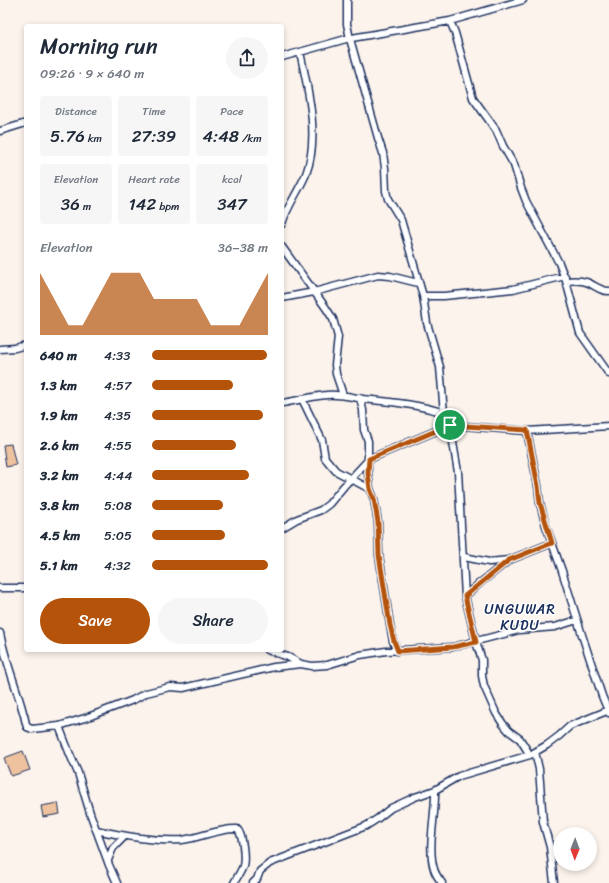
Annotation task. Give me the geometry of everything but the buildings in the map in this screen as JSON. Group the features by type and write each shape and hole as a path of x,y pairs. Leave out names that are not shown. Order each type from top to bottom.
{"street":[{"path":"347,0 347,24 350,39 383,153 388,199 401,220 423,296 427,323 440,367 444,413 450,425 458,472 465,596 482,660 484,686 496,713 503,724 509,731 520,739 532,753 539,769 543,822 550,847 554,883"},
{"path":"284,56 350,39 450,21 523,0"},
{"path":"450,21 455,33 473,98 496,130 514,165 520,188 526,201 559,262 566,278 580,333 609,374"},
{"path":"284,219 306,175 312,151 312,115 300,52"},
{"path":"0,131 24,124"},
{"path":"284,250 333,319 338,337 335,365 338,383 343,395"},
{"path":"284,298 314,292 378,275 390,276 418,283"},
{"path":"423,296 444,296 513,289 566,278 583,281 598,289 609,291"},
{"path":"0,349 24,346"},
{"path":"284,403 327,395 343,395 428,407 444,413"},
{"path":"360,398 363,410 364,430 368,441 368,473 370,489 376,509 379,555 390,625 398,651"},
{"path":"302,399 322,440 325,458 336,471 370,489"},
{"path":"284,527 297,519 321,510 329,504 369,459 450,425 527,430 609,426"},
{"path":"253,883 257,879 260,871 270,863 366,826 391,808 435,790 459,776 532,753 559,736 570,726 609,711 577,620 540,503 537,478 527,430"},
{"path":"464,557 489,562 509,560 552,543"},
{"path":"465,596 509,560"},
{"path":"0,588 24,588"},
{"path":"0,633 27,727 37,729 59,726 88,717 133,700 146,693 170,687 183,688 274,667 301,664 312,666 326,665 360,654 453,647 520,630 555,627 577,620"},
{"path":"273,652 288,657 301,664"},
{"path":"59,726 78,772 90,813 117,883"},
{"path":"435,790 435,811 432,832 433,858 434,869 442,883"},
{"path":"96,830 125,836 184,840 237,829 241,834 244,860 234,883"},
{"path":"108,861 113,848 125,836"}],"district":[{"name":"UNGUWAR KUDU","path":"520,618"}],"route":[{"path":"450,425 473,425 527,430 532,450 540,503 552,543 509,560 465,596 476,642 453,647 398,651 390,625 379,555 378,522 374,499 370,489 368,473 369,459 450,425"}]}
